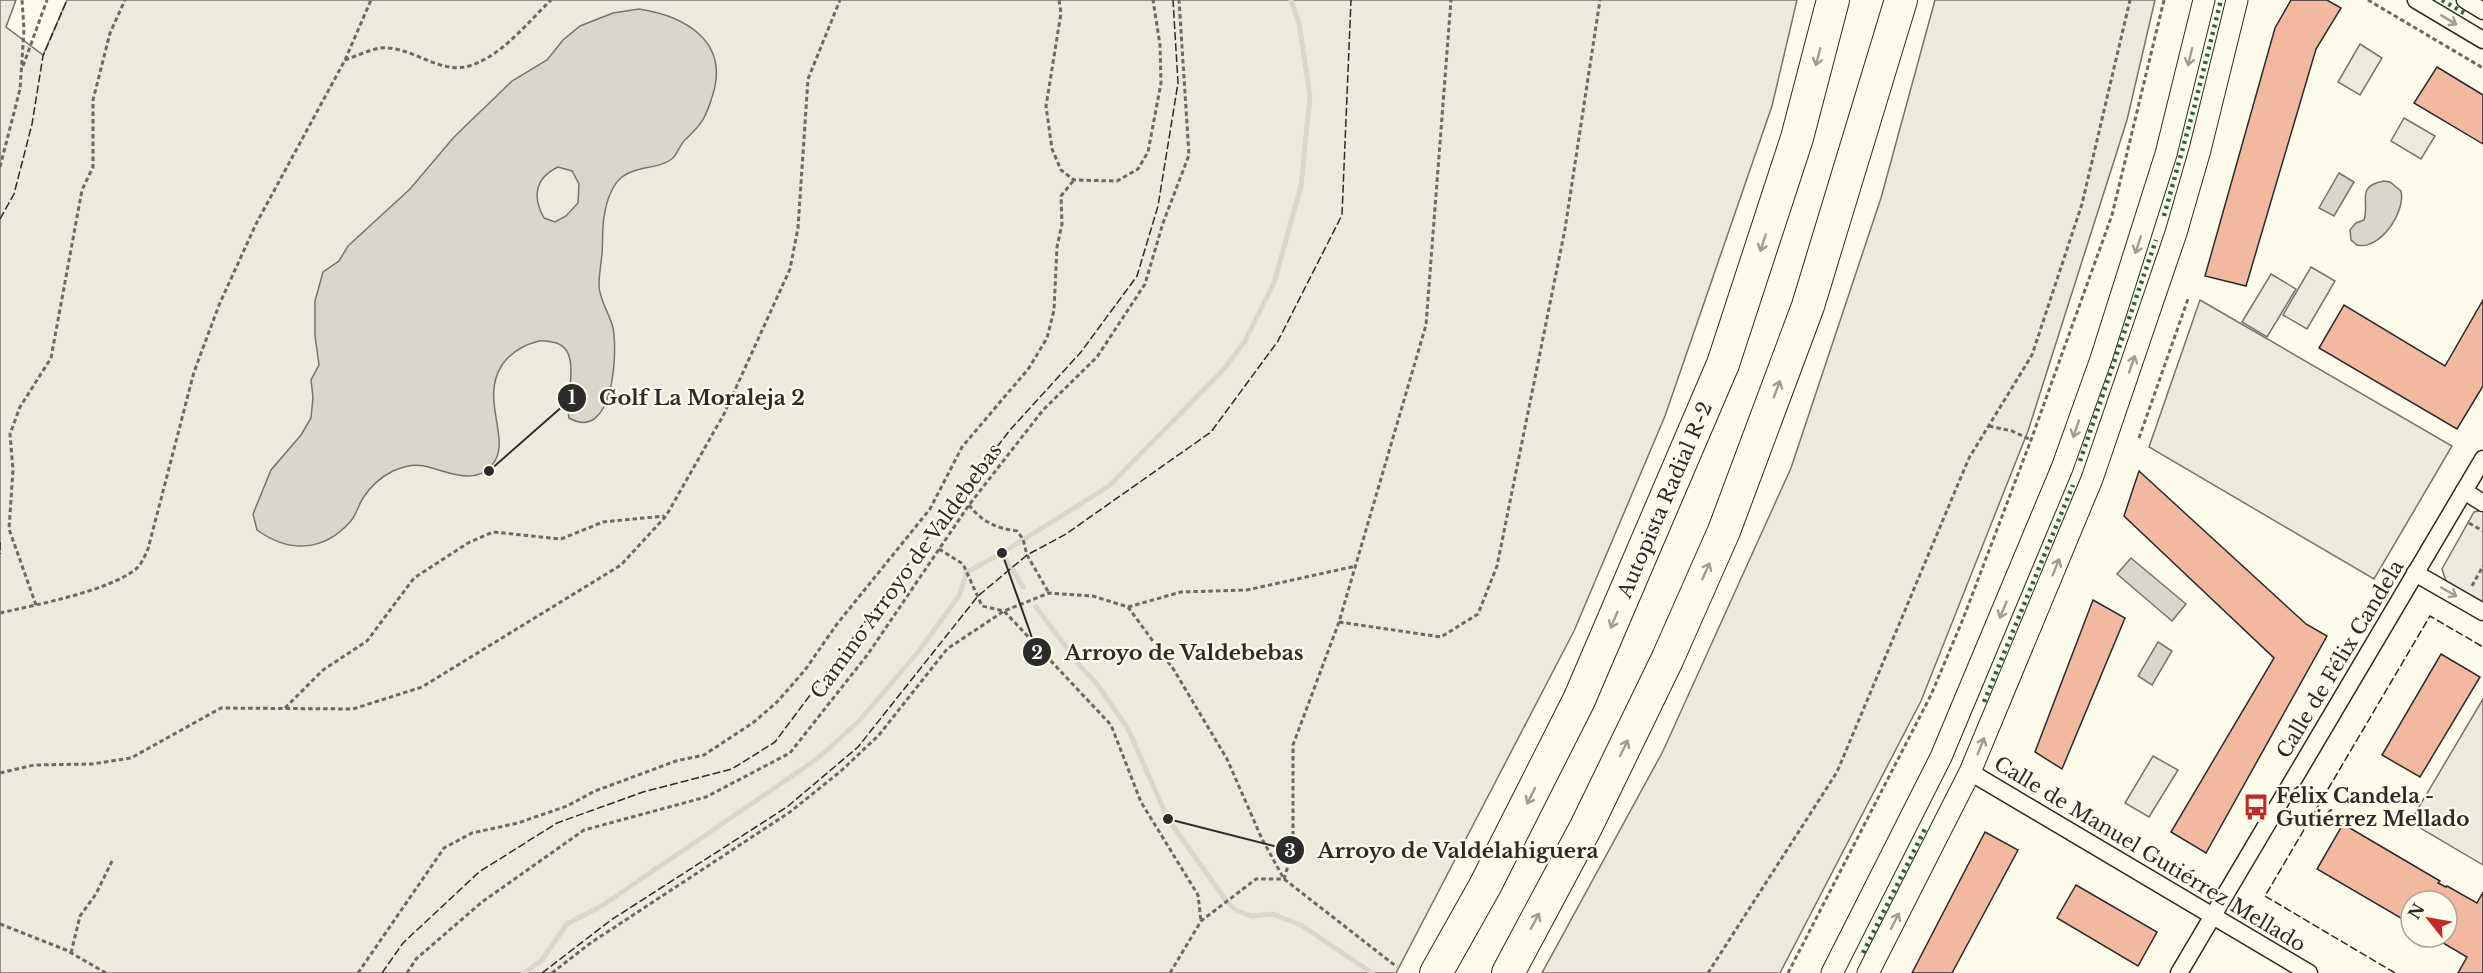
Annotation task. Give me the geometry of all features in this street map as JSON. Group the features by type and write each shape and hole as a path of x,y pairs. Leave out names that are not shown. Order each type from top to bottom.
{"highway":[{"name":"Autopista Radial R-2","path":"1436,973 1485,886 1579,700 1723,364 1797,138 1833,0"},
{"path":"1508,973 1596,806 1667,660 1724,531 1808,306 1901,0"}],"street":[{"path":"1832,973 1941,758 2062,468 2101,359 2166,154 2204,0"},
{"path":"1868,973 1970,772 2092,479 2176,233 2200,150 2237,0"},
{"path":"2416,0 2483,40"},
{"path":"2465,0 2483,11"},
{"name":"Calle de Félix Candela","path":"2180,973 2483,459"},
{"path":"2464,491 2483,503"},
{"path":"2415,573 2483,612"},
{"name":"Calle de Manuel Gutiérrez Mellado","path":"1970,772 2309,973"}],"path":[{"path":"0,167 20,89 24,30 22,0"},
{"path":"21,72 47,0"},
{"path":"36,604 9,529 13,470 10,434 20,407 51,358 82,190 93,167 93,100 111,33 125,0"},
{"path":"0,613 59,600 120,579 138,568 148,549 194,372 219,305 256,224 345,60 372,0"},
{"path":"345,60 381,48 406,52 442,66 468,67 496,53 551,0"},
{"path":"0,773 34,765 92,764 131,758 222,708 353,709 422,687 621,565 666,516 724,414 790,269 798,228 808,78 840,0"},
{"path":"1059,0 1061,13 1046,106 1052,149 1061,170 1074,180 1117,181 1138,169 1148,152 1161,83 1160,45 1153,0"},
{"name":"Camino Arroyo de Valdebebas","path":"407,973 416,959 482,902 584,830 706,797 790,753 868,654 969,505 1043,410 1097,357 1145,284 1163,223 1189,155 1179,0"},
{"path":"1284,879 1293,850 1293,745 1339,622 1426,325 1451,0"},
{"path":"1339,622 1441,637 1478,614 1497,566 1565,229 1600,0"},
{"path":"1708,973 1837,772 1969,458 2032,355 2078,214 2130,0"},
{"path":"1788,973 1931,695 1963,619 2031,440 2112,215 2164,0"},
{"path":"2368,0 2483,68"},
{"path":"358,973 444,848 472,833 518,823 567,806 595,791 676,761 704,755 754,722 777,702 805,670 837,624 930,509 962,447 1029,368 1047,338 1054,310 1057,247 1062,224 1061,196 1074,180"},
{"path":"2139,438 2188,299"},
{"path":"1989,426 2012,431 2031,440"},
{"path":"969,505 986,522 998,528 1017,531 1023,539 1027,555 1049,593"},
{"path":"285,708 323,670 367,641 414,578 468,543 494,532 561,539 603,522 666,516"},
{"path":"2469,523 2483,531"},
{"path":"939,549 963,564 982,606 1004,611 1111,725 1141,802 1198,895 1201,921"},
{"path":"552,973 589,944 790,812 841,771 879,735 947,649 1004,611 1049,593 1093,596 1128,607 1181,592 1247,590 1356,566"},
{"path":"2471,586 2483,566"},
{"path":"1128,607 1174,670 1227,759 1262,838 1284,879 1397,967"},
{"path":"72,953 80,916 96,894 113,859"},
{"path":"1170,973 1201,921 1256,879 1284,879"},
{"path":"0,924 72,953 106,973"}],"shaded area":[{"path":"0,0 16,0 6,27 43,55 67,0 1797,0 1772,106 1665,416 1574,631 1396,973 0,973"},
{"path":"1935,0 2155,0 2127,120 2028,431 1921,701 1780,973 1542,973 1663,751 1791,468 1881,198"},
{"path":"639,9 656,12 687,25 709,46 715,59 716,75 713,94 703,119 673,158 661,164 628,173 615,185 608,201 603,222 599,285 613,328 614,357 613,374 604,407 595,418 584,422 569,418 571,363 568,353 562,346 552,342 533,343 509,356 496,378 494,406 499,444 498,455 485,472 468,476 416,465 393,471 369,490 354,517 340,532 317,544 305,546 281,543 257,530 253,514 271,470 301,435 311,418 313,397 311,380 319,365 315,336 315,301 323,272 339,261 348,246 410,189 454,137 512,81 547,60 563,40 580,26 613,13","holes":["558,167 572,171 579,184 578,203 566,216 555,222 544,218 537,196 540,182 550,171"]},
{"path":"2360,44 2382,58 2360,95 2338,82"},
{"path":"2404,118 2435,136 2421,159 2391,141"},
{"path":"2339,173 2354,182 2334,216 2319,208"},
{"path":"2384,181 2390,182 2401,191 2399,209 2390,228 2382,236 2366,245 2357,245 2351,240 2350,230 2356,223 2364,220 2365,196 2369,187"},
{"path":"2311,267 2335,281 2307,329 2283,315"},
{"path":"2271,274 2296,289 2267,337 2242,322"},
{"path":"2200,300 2452,446 2374,579 2149,447"},
{"path":"2483,510 2483,604 2446,581 2442,569 2474,512"},
{"path":"2131,558 2186,604 2172,621 2117,574"},
{"path":"2158,642 2172,651 2152,685 2138,676"},
{"path":"2483,699 2483,865 2410,822"},
{"path":"2153,756 2178,770 2149,817 2125,803"}],"building":[{"path":"2291,0 2327,0 2341,8 2316,49 2246,286 2205,276 2275,28"},
{"path":"2437,67 2483,95 2483,144 2414,103"},
{"path":"2483,300 2483,386 2457,429 2319,348 2344,305 2445,366"},
{"path":"2139,471 2306,624 2327,636 2206,853 2171,832 2274,658 2124,516"},
{"path":"2093,600 2125,618 2062,769 2035,752"},
{"path":"2441,654 2480,677 2420,777 2382,755"},
{"path":"2343,824 2440,881 2438,883 2452,889 2399,889 2399,917 2317,869"},
{"path":"1985,832 2018,850 1952,973 1912,973"},
{"path":"2076,885 2157,932 2138,966 2057,918"},
{"path":"2483,892 2483,973 2458,973 2467,957 2453,949 2459,949 2459,893 2477,903"}],"waterway":[{"path":"524,973 541,961 567,924 603,905 817,759 859,721 918,652 959,596 967,572 1002,553 1109,486 1224,369 1245,341 1274,283 1301,186 1310,96 1299,23 1291,0"},
{"path":"1002,553 1023,587"},
{"path":"1036,607 1081,667 1097,684 1128,729 1168,819 1227,902 1236,910 1251,916 1272,914 1301,925 1372,973"}],"hedge":[{"path":"2164,216 2221,0"},
{"path":"2442,0 2464,13"},
{"path":"2080,461 2156,240"},
{"path":"1984,702 2073,485"},
{"path":"1863,953 1925,829"}],"fence":[{"path":"0,219 14,194 32,124 43,56 67,0"},
{"path":"382,973 403,943 479,872 557,823 643,792 732,769 775,742 1010,430 1081,352 1137,276 1158,206 1178,83 1173,0"},
{"path":"542,973 611,920 787,807 858,747 978,596 1027,555 1066,534 1211,432 1278,341 1342,215 1351,0"},
{"path":"0,542 0,554"},
{"path":"2395,973 2265,896 2430,616 2483,647"}],"place":[{"name":"Golf La Moraleja 2","path":"489,471"},
{"name":"Arroyo de Valdebebas","path":"1002,553"},
{"name":"Félix Candela - Gutiérrez Mellado","path":"2256,807"},
{"name":"Arroyo de Valdelahiguera","path":"1168,819"}]}
